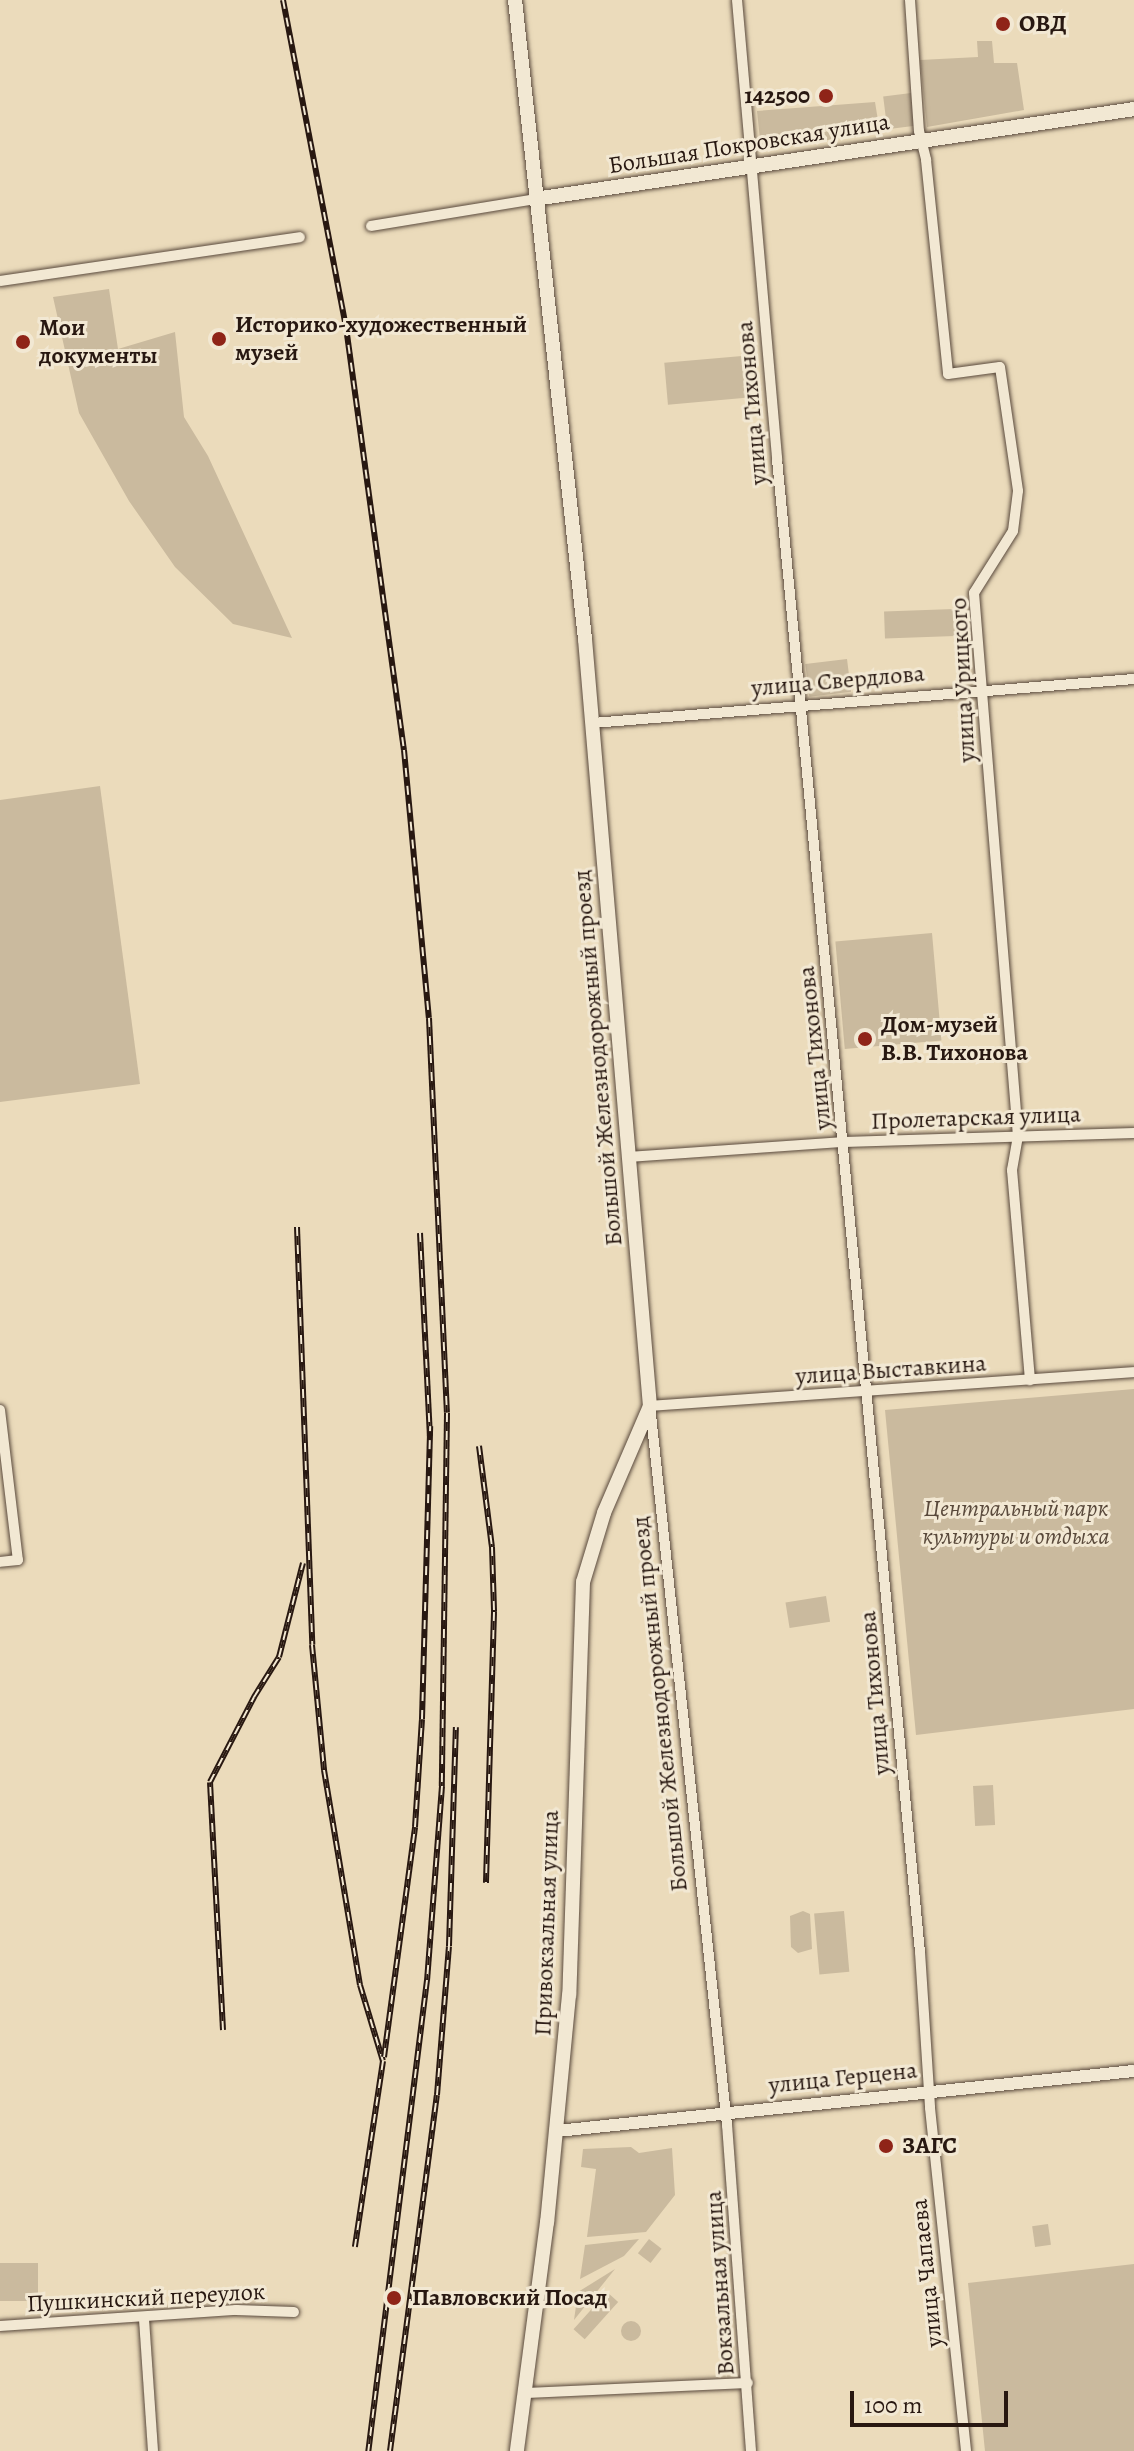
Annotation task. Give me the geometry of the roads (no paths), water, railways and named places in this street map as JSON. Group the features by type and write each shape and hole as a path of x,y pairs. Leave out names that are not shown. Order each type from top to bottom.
{"main road":[{"name":"Большой Железнодорожный проезд","path":"515,0 593,723 650,1406"},
{"name":"Большая Покровская улица","path":"535,199 1134,109"},
{"name":"Привокзальная улица","path":"517,2451 557,2131 569,1995 583,1582 604,1513 650,1406"}],"street":[{"name":"улица Тихонова","path":"737,0 750,166 920,1952 929,2092"},
{"name":"улица Урицкого","path":"910,0 921,139 948,374 1000,367 1018,491 1013,531 974,593 1018,1136 1012,1170 1030,1380"},
{"name":"Большая Покровская улица","path":"371,226 535,199"},
{"path":"0,281 300,237"},
{"name":"улица Свердлова","path":"593,723 980,689 1134,679"},
{"name":"Пролетарская улица","path":"628,1157 844,1142 1134,1133"},
{"name":"улица Выставкина","path":"650,1406 1134,1372"},
{"name":"Большой Железнодорожный проезд","path":"650,1406 725,2113"},
{"path":"0,1410 18,1560 0,1562"},
{"name":"улица Герцена","path":"557,2131 1134,2071"},
{"name":"улица Чапаева","path":"929,2092 966,2451"},
{"name":"Вокзальная улица","path":"725,2113 751,2451"},
{"name":"Пушкинский переулок","path":"0,2326 144,2319 236,2310 294,2312"},
{"path":"144,2319 153,2451"},
{"path":"526,2393 748,2383"}],"railway":[{"path":"283,0 346,327 404,750 429,1018 447,1413 442,1786 427,1980 368,2451"},
{"path":"297,1227 312,1645 324,1770 360,1985 383,2061 355,2247"},
{"path":"420,1233 430,1436"},
{"path":"384,2057 415,1827 422,1719 430,1426"},
{"path":"479,1446 492,1547 494,1612 486,1883"},
{"path":"223,2030 210,1782 254,1697 279,1657 303,1563"},
{"path":"390,2451 437,2095 449,1946 456,1727"}],"place":[{"name":"ОВД","path":"1003,24"},
{"name":"142500","path":"826,96"},
{"name":"Историко-художественный музей","path":"219,339"},
{"name":"Мои документы","path":"23,342"},
{"name":"Дом-музей В.В. Тихонова","path":"865,1039"},
{"name":"ЗАГС","path":"886,2146"},
{"name":"Павловский Посад","path":"394,2298"}],"park label":[{"name":"Центральный парк культуры и отдыха","path":"1016,1523"}]}
